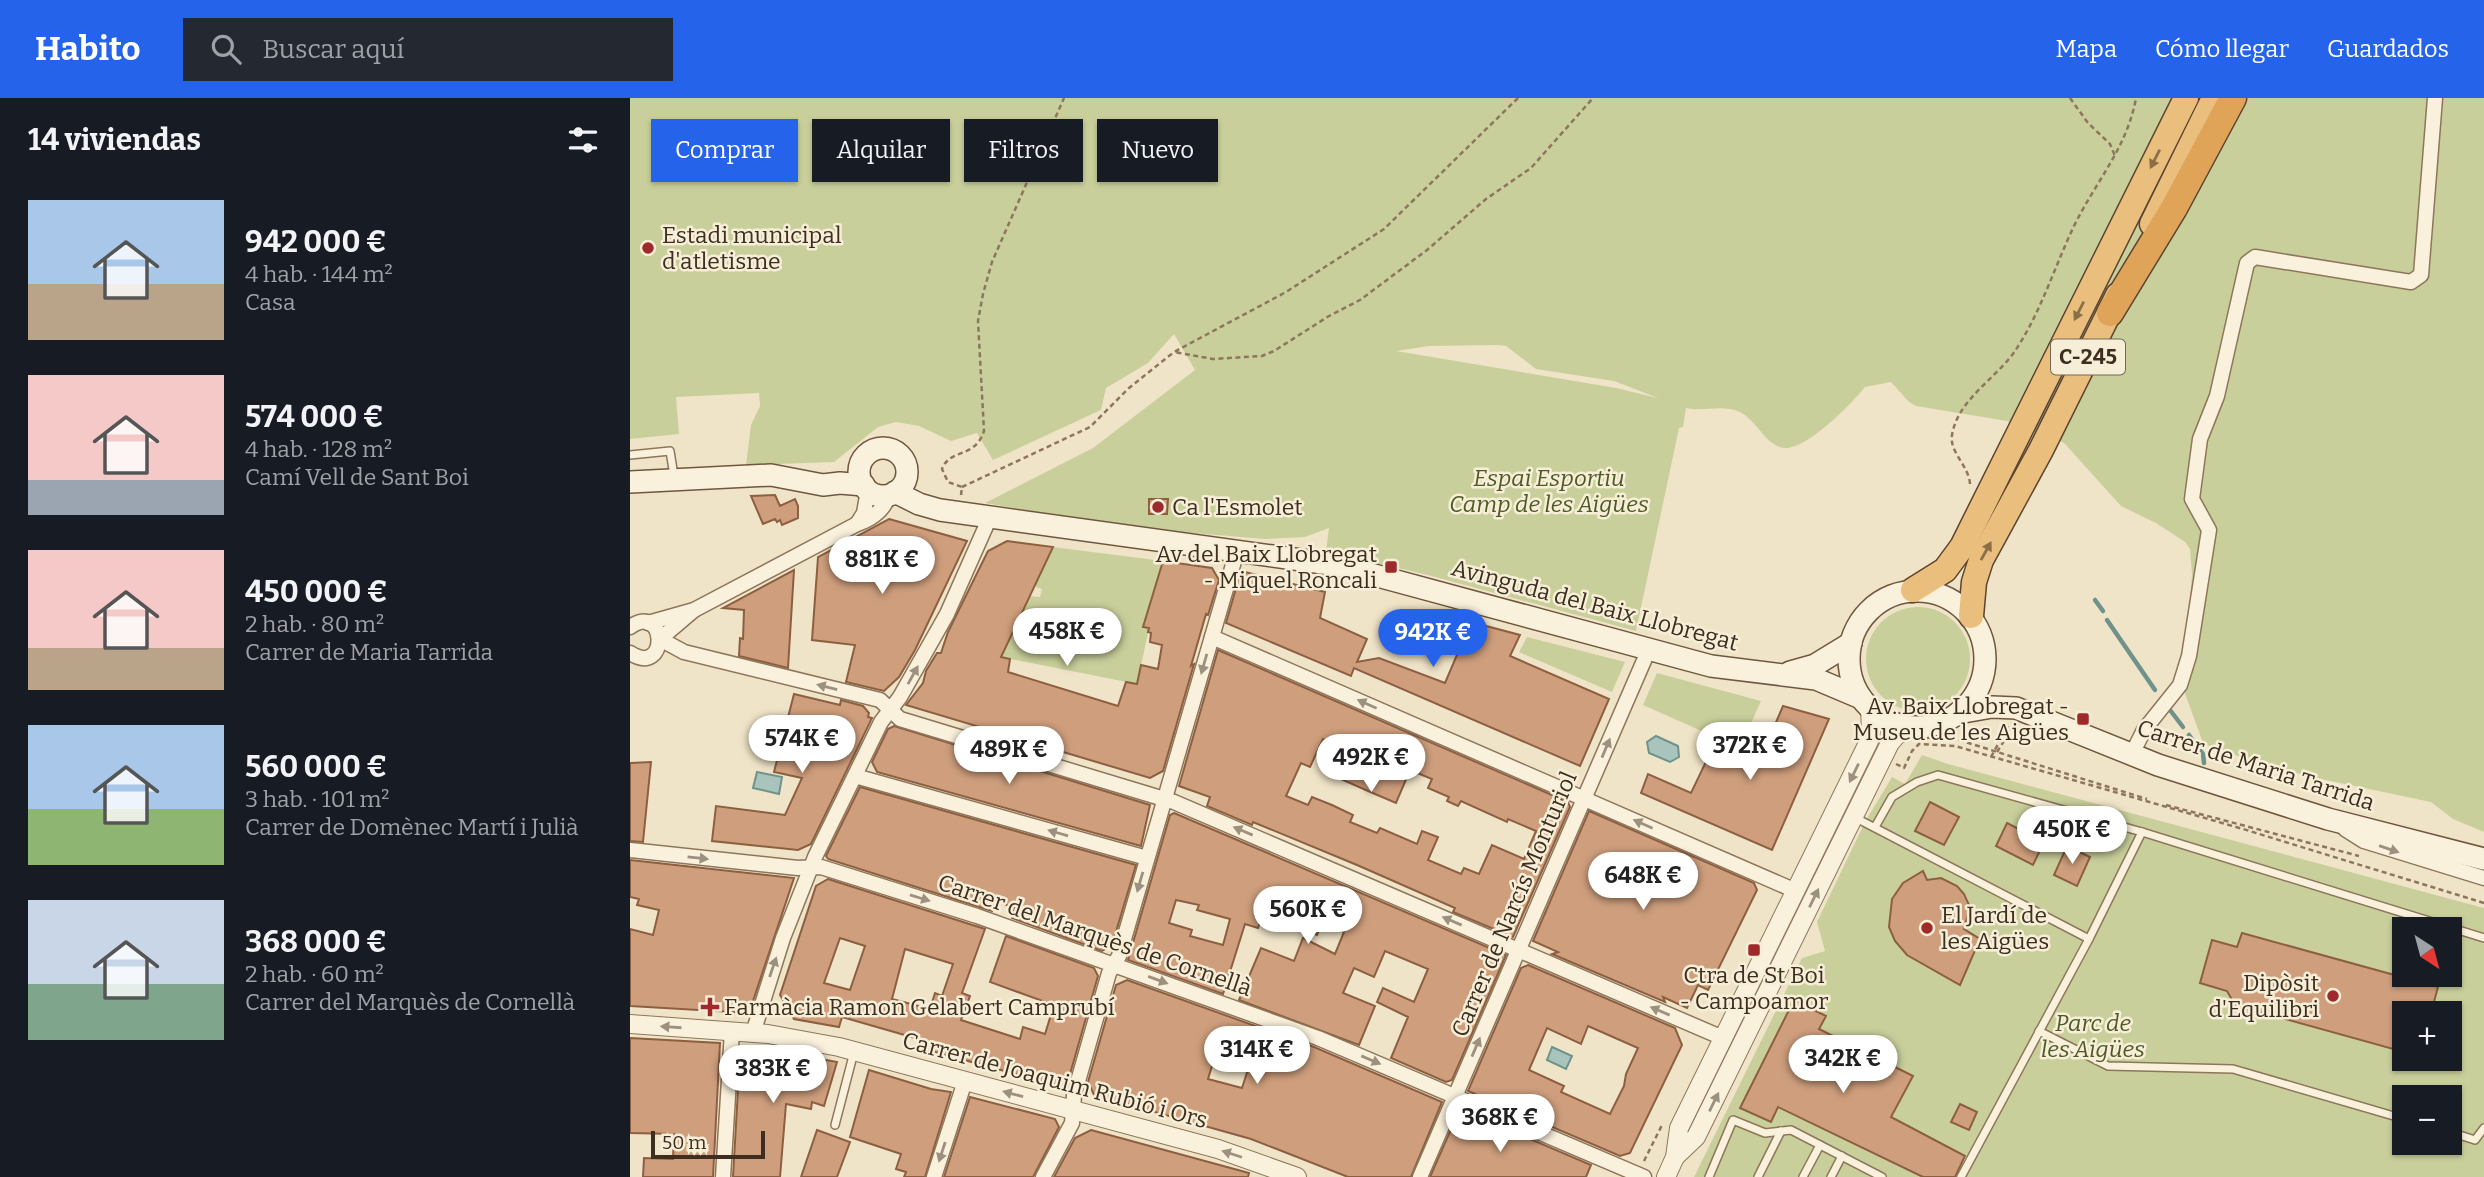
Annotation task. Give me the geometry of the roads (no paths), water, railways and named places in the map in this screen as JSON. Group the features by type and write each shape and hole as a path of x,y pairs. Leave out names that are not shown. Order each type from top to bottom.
{"highway":[{"name":"C-245","path":"1913,590 1945,570 1968,538 2186,98"},
{"name":"C-245","path":"1971,616 1974,582 1981,560 2042,450 2214,98"},
{"path":"2110,313 2174,208 2233,98"}],"main road":[{"path":"801,479 842,471 874,450 889,449 901,456 922,492 949,511"},
{"path":"863,459 860,474 866,488"},
{"path":"630,482 771,475 823,485 839,483 866,488 878,495 892,493 904,482 907,469"},
{"name":"Avinguda del Baix Llobregat","path":"892,493 919,504 949,511 1338,565 1726,669 1816,679 1844,689 1865,703"},
{"path":"1958,713 1976,693 1985,669 1982,637 1971,616 1948,598 1928,591 1913,590 1896,594 1873,606 1861,619 1851,643 1849,659 1851,676 1865,703 1890,721 1916,733 1958,713 1992,707 2015,716"},
{"name":"Avinguda del Baix Llobregat","path":"1782,675 1815,665 1851,643"},
{"path":"1985,669 2015,716"},
{"name":"Carrer de Maria Tarrida","path":"2015,716 2328,819 2484,859"}],"street":[{"path":"2132,754 2144,730 2180,685 2189,656 2209,530 2192,499 2200,439 2217,396 2247,263 2255,257 2411,282 2421,275 2435,98"},
{"path":"857,524 864,513 866,488"},
{"path":"630,627 640,622 648,623 694,610 869,520 892,493"},
{"path":"753,1033 779,950 811,868 881,722 900,697 947,614 990,517"},
{"path":"1043,1177 1072,1123 1074,1095 1110,973 1119,956 1237,551"},
{"path":"660,639 694,610"},
{"path":"631,654 649,657 658,648 660,639 657,631 648,623"},
{"path":"1212,637 1796,891"},
{"path":"660,639 684,652 880,700 900,719 1165,799 1723,1038"},
{"name":"Carrer de Narcís Monturiol","path":"1420,1177 1649,649"},
{"path":"1666,1177 1675,1157 1679,1128 1869,741 1871,731 1865,703"},
{"path":"1675,1157 1696,1138 1893,739 1916,733"},
{"path":"855,776 1147,858"},
{"path":"2328,819 2364,841 2484,878"},
{"name":"Carrer del Marquès de Cornellà","path":"630,850 798,868 821,867 977,916 1318,1038 1644,1177"},
{"name":"Carrer de Joaquim Rubió i Ors","path":"630,1024 753,1033 854,1051 1218,1149 1297,1177"},
{"path":"723,1177 732,1031"},
{"path":"934,1177 965,1081"}],"lane":[{"path":"630,455 670,451 675,479"},
{"path":"1875,827 1892,797 1917,782 1938,775 2142,832 2484,938"},
{"path":"1854,817 2089,939"},
{"path":"1961,1177 2089,939 2142,832"},
{"path":"2039,1031 2108,1066 2234,1069 2392,1115"},
{"path":"835,1125 854,1051"},
{"path":"1709,1177 1733,1120 1765,1133 1791,1130 1882,1177"},
{"path":"2462,1136 2475,1140 2484,1128"},
{"path":"1758,1177 1781,1131"},
{"path":"1803,1177 1820,1145"},
{"path":"1832,1177 1842,1156"},
{"path":"1859,1177 1864,1168"}],"water":[{"path":"1405,624 1429,634 1429,647 1421,650 1397,640 1395,630"},
{"path":"1656,736 1678,746 1679,757 1670,762 1649,753 1647,742"},
{"path":"757,772 782,777 779,794 753,788"},
{"path":"1552,1047 1572,1056 1566,1069 1547,1060"}],"waterway":[{"path":"2095,600 2103,611"},
{"path":"2107,620 2155,690"},
{"path":"2170,710 2183,727"},
{"path":"2189,735 2203,754 2204,763"}],"place":[{"name":"Estadi municipal d'atletisme","path":"648,248"},
{"name":"Ca l'Esmolet","path":"1158,507"},
{"name":"Av del Baix Llobregat - Miquel Roncali","path":"1391,567"},
{"name":"Av. Baix Llobregat - Museu de les Aigües","path":"2083,719"},
{"name":"El Jardí de les Aigües","path":"1927,928"},
{"name":"Ctra de St Boi - Campoamor","path":"1754,950"},
{"name":"Dipòsit d'Equilibri","path":"2333,996"},
{"name":"Farmàcia Ramon Gelabert Camprubí","path":"710,1007"}],"park label":[{"name":"Espai Esportiu Camp de les Aigües","path":"1549,491"},
{"name":"Parc de les Aigües","path":"2093,1036"}]}
